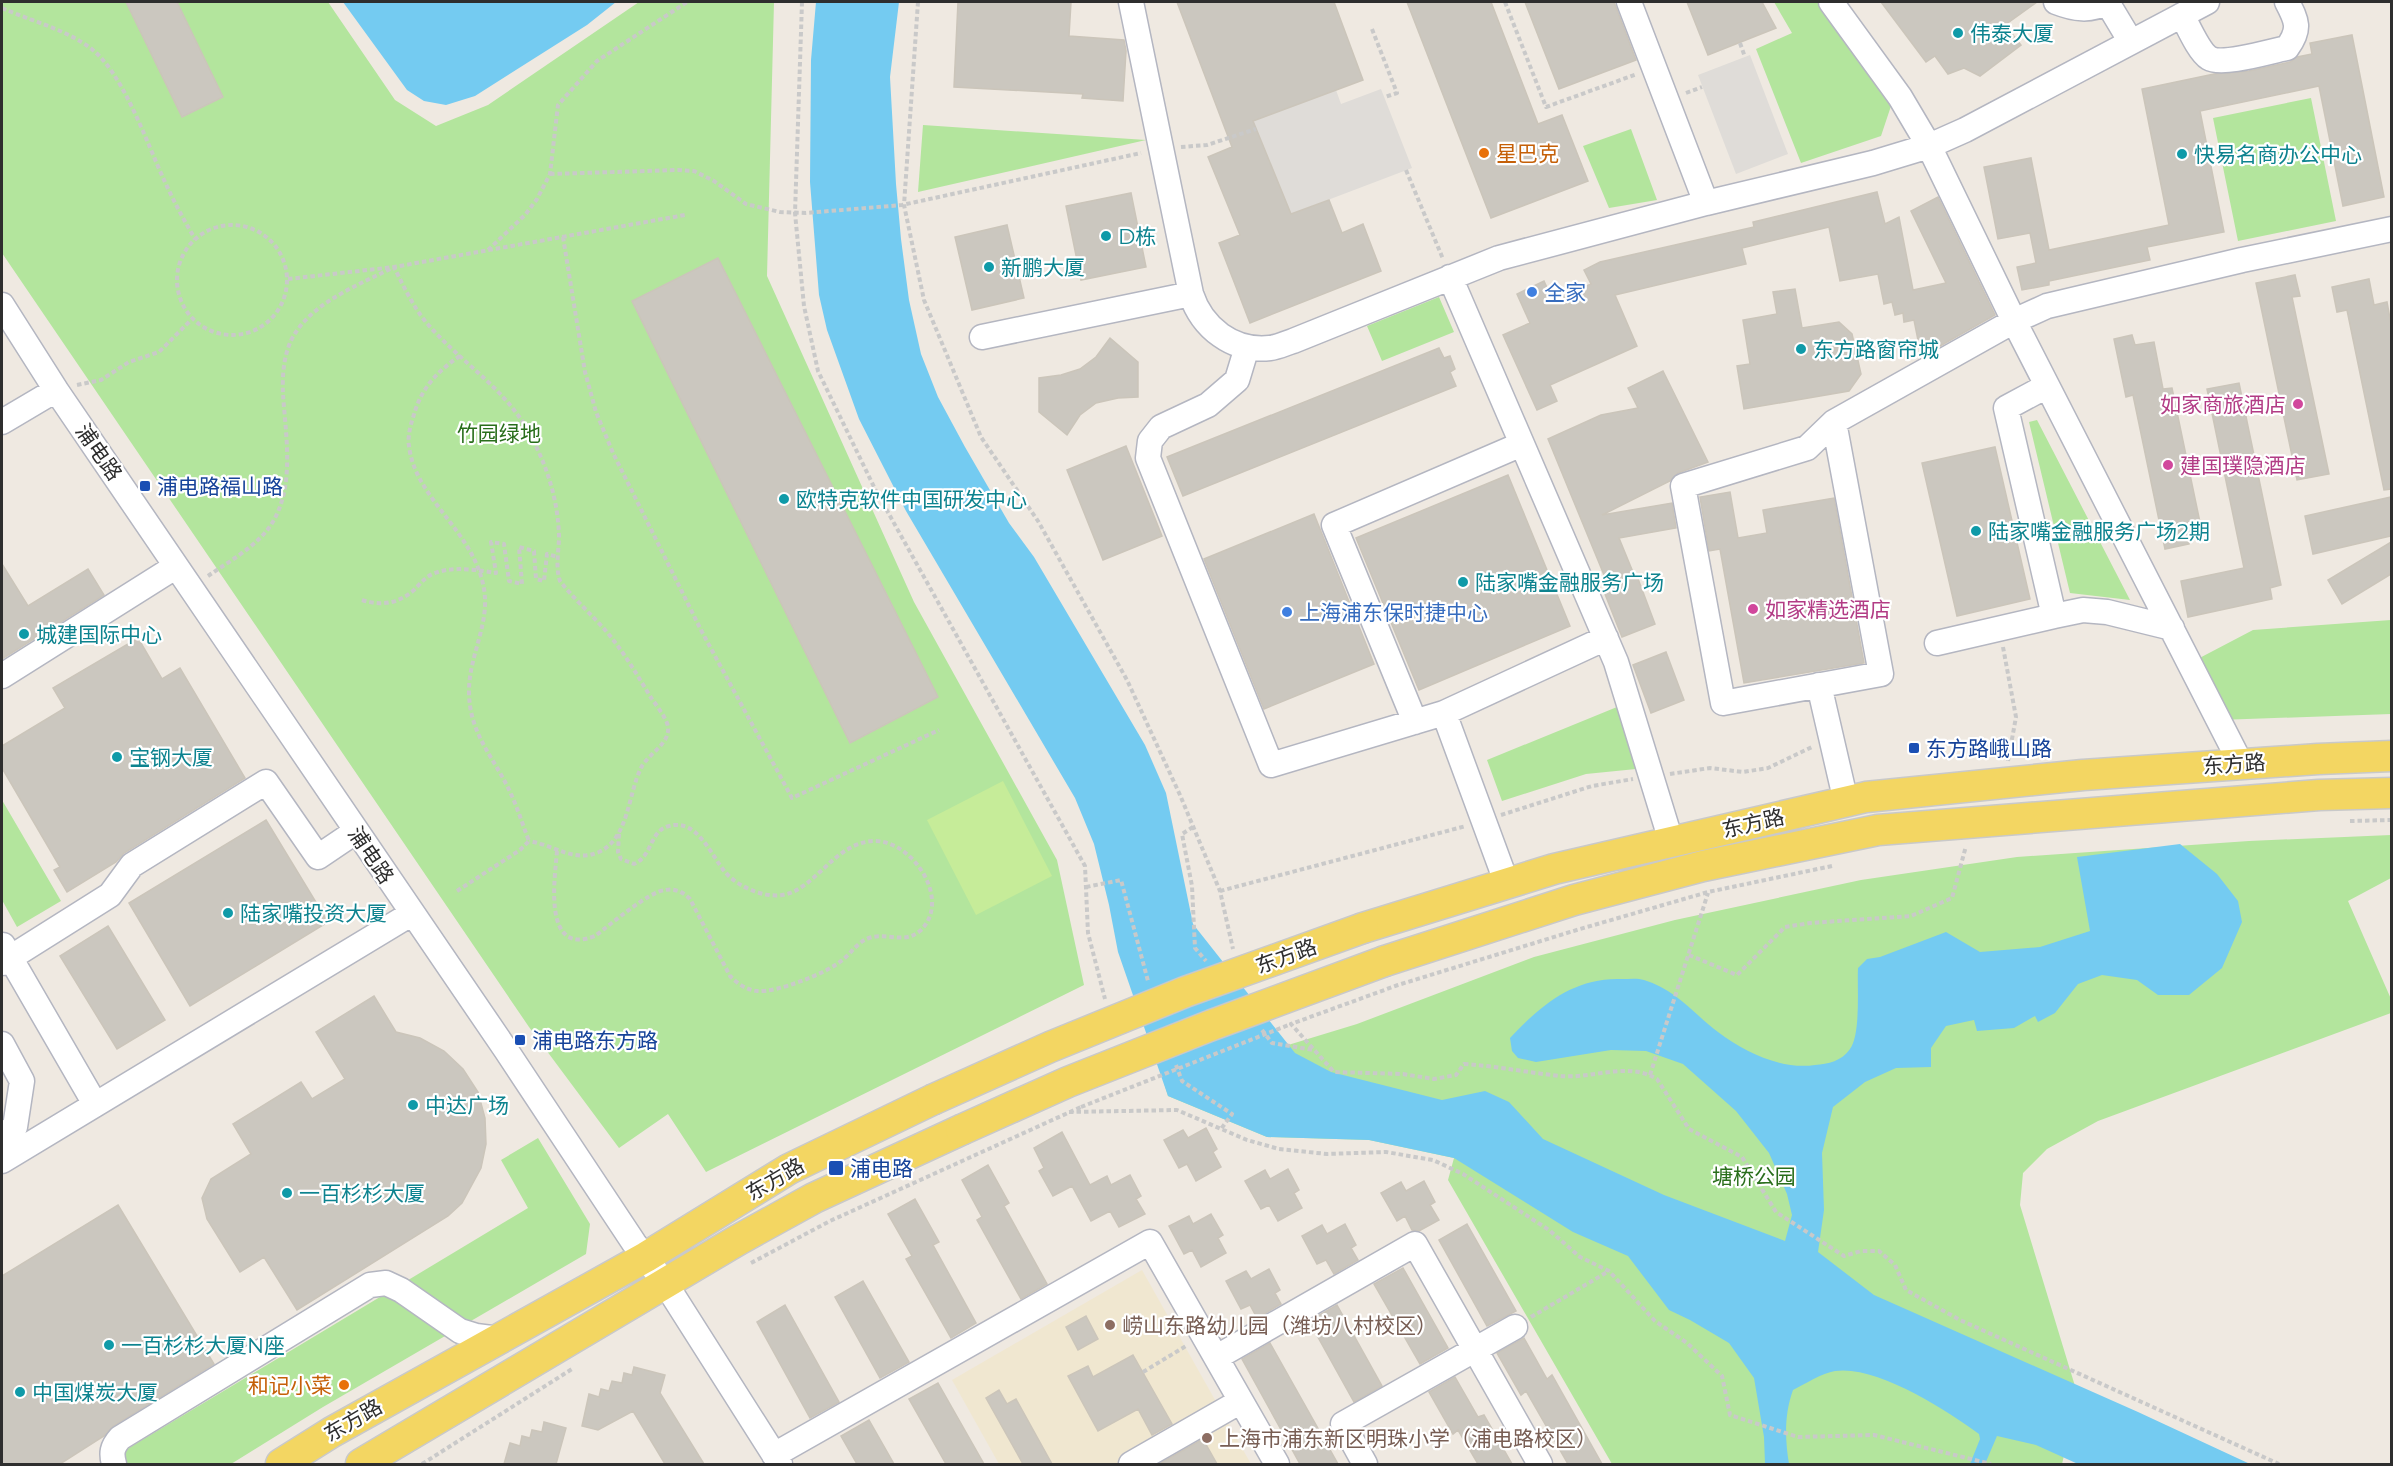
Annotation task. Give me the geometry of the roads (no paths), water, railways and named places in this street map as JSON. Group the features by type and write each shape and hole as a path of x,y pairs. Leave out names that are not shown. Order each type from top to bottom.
{"main road":[{"name":"东方路","path":"281,1464 332,1432 646,1257 789,1169 932,1100 1050,1047 1185,992 1364,928 1554,869 1866,797 2241,764 2391,756"},
{"name":"东方路","path":"361,1464 665,1283 814,1198 1068,1082 1391,973 1585,897 1703,866 1878,830 2319,795 2391,793"}],"street":[{"path":"1131,2 1191,294 1197,311 1210,327 1228,341 1247,347 1271,348 1499,258 1706,202 1873,163 1929,146 1965,130 2207,2"},
{"path":"1629,2 1706,202"},
{"path":"1832,2 1900,97 1929,146 2014,321 2241,764"},
{"path":"2056,2 2071,8 2086,9 2107,2 2131,42"},
{"path":"2182,15 2201,51 2209,59 2222,61 2287,48 2296,35 2295,18 2287,2"},
{"path":"1834,422 1881,674 1724,703 1683,486 1807,448 1834,422 2014,321 2047,306 2242,260 2391,229"},
{"path":"1450,277 1616,662 1671,841"},
{"path":"982,338 1191,294"},
{"name":"浦电路","path":"2,305 175,567 506,1050 634,1243 665,1283 777,1460"},
{"path":"1247,347 1237,380 1208,405 1161,427 1150,441 1148,458 1271,765 1444,713 1606,638"},
{"path":"2047,386 2006,408 2054,616"},
{"path":"2,422 56,390"},
{"path":"1415,722 1334,525 1522,444"},
{"path":"2,676 175,567"},
{"path":"1937,643 2083,610 2107,612 2172,628"},
{"path":"1819,686 1846,802"},
{"path":"1444,713 1507,884"},
{"path":"95,1104 4,954 110,895 132,865 266,782 318,857 355,832"},
{"path":"2,1161 411,914"},
{"path":"2,1044 22,1081 15,1127 2,1135"},
{"path":"777,1460 1150,1242 1277,1464"},
{"path":"1217,1357 1415,1244 1540,1464"},
{"path":"114,1464 112,1455 114,1446 120,1438 370,1285 386,1283 460,1331 500,1339"},
{"path":"1365,1464 1343,1424 1515,1327"},
{"path":"1131,1464 1241,1401"}],"water":[{"path":"343,2 616,2 587,25 475,96 446,105 424,101 407,90"},
{"path":"816,2 899,2 890,77 896,184 909,300 921,354 938,397 965,447 1009,523 1034,557 1145,745 1166,793 1193,924 1295,1053 1331,1072 1442,1100 1485,1091 1509,1102 1543,1139 1664,1195 1785,1241 1792,1215 1787,1194 1769,1153 1736,1111 1683,1064 1646,1051 1611,1050 1536,1062 1518,1058 1512,1051 1510,1038 1546,1004 1574,988 1605,980 1639,979 1665,989 1718,1032 1752,1053 1789,1065 1830,1063 1843,1056 1853,1042 1858,1010 1858,968 1867,959 1880,957 1946,932 1980,952 2040,947 2090,931 2077,857 2180,844 2217,874 2238,901 2242,922 2222,968 2189,995 2158,995 2137,980 2102,975 2078,984 2055,1013 2038,1022 2035,1016 2014,1028 1977,1031 1974,1020 1946,1026 1931,1048 1931,1067 1896,1068 1865,1082 1833,1107 1822,1153 1824,1210 1818,1252 1874,1295 2250,1464 2078,1464 2036,1445 1997,1436 1985,1464 1970,1464 1980,1439 1979,1434 1965,1424 1930,1402 1890,1382 1852,1371 1835,1371 1819,1376 1793,1390 1786,1427 1789,1464 1765,1464 1764,1437 1754,1378 1729,1343 1669,1310 1628,1256 1573,1232 1454,1158 1369,1140 1267,1137 1168,1096 1118,952 1094,844 1075,798 906,511 859,419 827,330 819,295 810,182 811,60"}],"place":[{"name":"伟泰大厦","path":"1958,33"},
{"name":"星巴克","path":"1484,153"},
{"name":"快易名商办公中心","path":"2182,154"},
{"name":"D栋","path":"1106,236"},
{"name":"新鹏大厦","path":"989,267"},
{"name":"全家","path":"1532,292"},
{"name":"东方路窗帘城","path":"1801,349"},
{"name":"如家商旅酒店","path":"2298,404"},
{"name":"建国璞隐酒店","path":"2168,465"},
{"name":"浦电路福山路","path":"145,486"},
{"name":"欧特克软件中国研发中心","path":"784,499"},
{"name":"陆家嘴金融服务广场2期","path":"1976,531"},
{"name":"陆家嘴金融服务广场","path":"1463,582"},
{"name":"如家精选酒店","path":"1753,609"},
{"name":"上海浦东保时捷中心","path":"1287,612"},
{"name":"城建国际中心","path":"24,634"},
{"name":"东方路峨山路","path":"1914,748"},
{"name":"宝钢大厦","path":"117,757"},
{"name":"陆家嘴投资大厦","path":"228,913"},
{"name":"浦电路东方路","path":"520,1040"},
{"name":"中达广场","path":"413,1105"},
{"name":"浦电路","path":"836,1168"},
{"name":"一百杉杉大厦","path":"287,1193"},
{"name":"崂山东路幼儿园（潍坊八村校区）","path":"1110,1325"},
{"name":"一百杉杉大厦N座","path":"109,1345"},
{"name":"和记小菜","path":"344,1385"},
{"name":"中国煤炭大厦","path":"20,1392"},
{"name":"上海市浦东新区明珠小学（浦电路校区）","path":"1207,1438"}],"park label":[{"name":"竹园绿地","path":"499,433"},
{"name":"塘桥公园","path":"1754,1176"}]}
